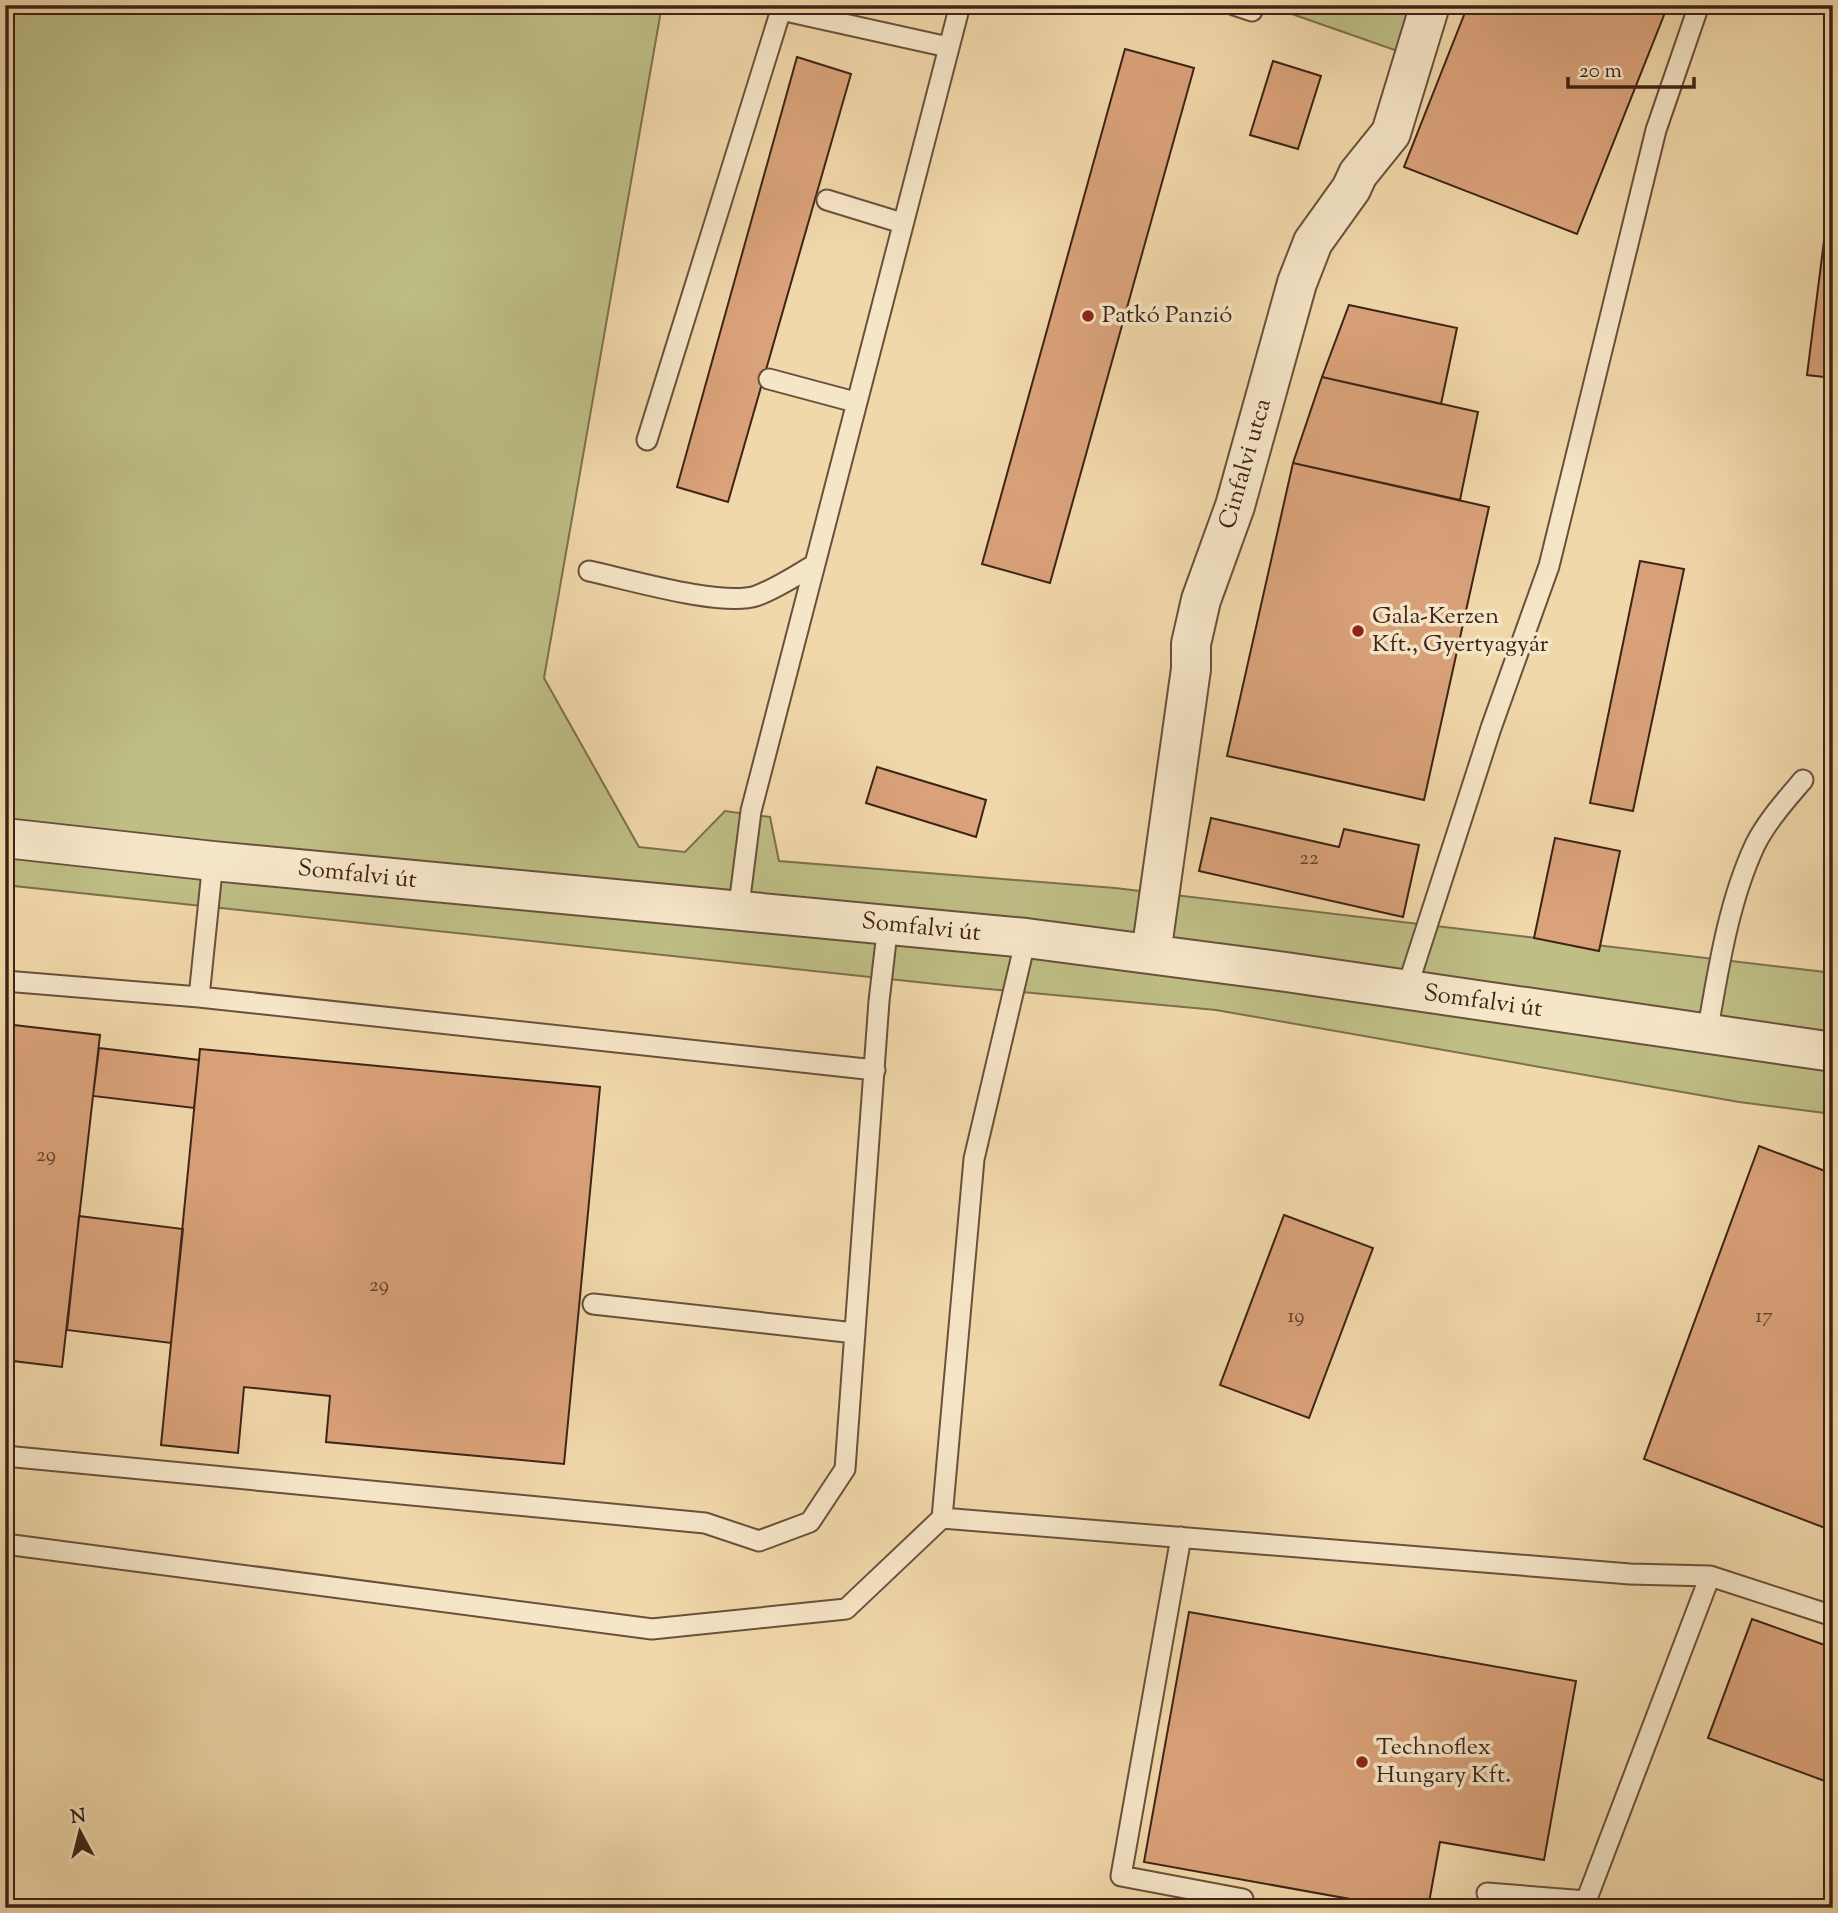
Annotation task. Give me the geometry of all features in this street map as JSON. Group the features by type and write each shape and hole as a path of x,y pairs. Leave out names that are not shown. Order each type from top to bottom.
{"street":[{"name":"Cinfalvi utca","path":"1151,954 1191,669 1191,644 1201,600 1235,506 1297,283 1313,242 1358,174 1391,133 1430,5"},
{"name":"Somfalvi út","path":"5,838 738,913 1026,938 1833,1052"}],"lane":[{"path":"738,913 751,811 960,5"},
{"path":"1406,991 1491,728 1549,566 1656,130 1699,5"},
{"path":"647,440 781,9 948,47"},
{"path":"827,200 902,223"},
{"path":"769,379 855,402"},
{"path":"589,571 678,590 733,598 753,597 814,565"},
{"path":"1707,1034 1720,959 1746,867 1772,817 1803,780"},
{"path":"199,997 214,861"},
{"path":"5,1456 705,1524 759,1541 810,1522 845,1469 888,924"},
{"path":"5,1544 652,1629 846,1609 942,1518 974,1159 1026,938"},
{"path":"5,981 199,997 875,1070"},
{"path":"593,1304 855,1332"},
{"path":"942,1518 1630,1574 1710,1576 1833,1616"},
{"path":"1181,1537 1121,1876 1243,1899"},
{"path":"1487,1893 1586,1901 1710,1576"}],"green space":[{"path":"5,5 662,5 544,678 639,847 685,852 725,811 770,817 779,861 1115,888 1833,973 1833,1114 1739,1102 1216,1010 945,985 5,885"},
{"path":"1266,5 1449,5 1429,62"}],"building":[{"path":"1468,5 1668,5 1577,234 1404,167"},
{"name":"Patkó Panzió","path":"1125,49 1194,68 1050,583 982,564"},
{"path":"797,57 851,74 728,502 677,487"},
{"path":"1273,61 1321,76 1298,149 1250,135"},
{"path":"1833,170 1833,378 1807,375"},
{"path":"1349,305 1457,328 1441,404 1322,377"},
{"path":"1322,377 1478,412 1460,500 1293,463"},
{"name":"Gala-Kerzen Kft., Gyertyagyár","path":"1293,463 1489,507 1424,800 1227,756"},
{"path":"1640,561 1684,569 1633,811 1590,803"},
{"path":"877,767 986,800 976,837 866,803"},
{"path":"1211,818 1339,847 1344,829 1419,845 1403,917 1199,871"},
{"path":"1555,838 1620,851 1599,951 1534,938"},
{"path":"5,1024 100,1035 62,1367 5,1360"},
{"path":"99,1048 199,1060 194,1108 93,1096"},
{"path":"200,1049 600,1087 564,1464 326,1442 330,1396 244,1387 238,1453 161,1445"},
{"path":"1759,1146 1833,1174 1833,1531 1644,1459"},
{"path":"1284,1215 1373,1248 1309,1418 1220,1385"},
{"path":"79,1216 183,1229 171,1343 67,1330"},
{"name":"Technoflex Hungary Kft.","path":"1189,1612 1576,1681 1544,1860 1440,1842 1428,1908 1400,1908 1144,1862"},
{"path":"1752,1619 1833,1648 1833,1784 1708,1738"}],"place":[{"name":"Patkó Panzió","path":"1088,316"},
{"name":"Gala-Kerzen Kft., Gyertyagyár","path":"1358,631"},
{"name":"Technoflex Hungary Kft.","path":"1362,1762"}]}
